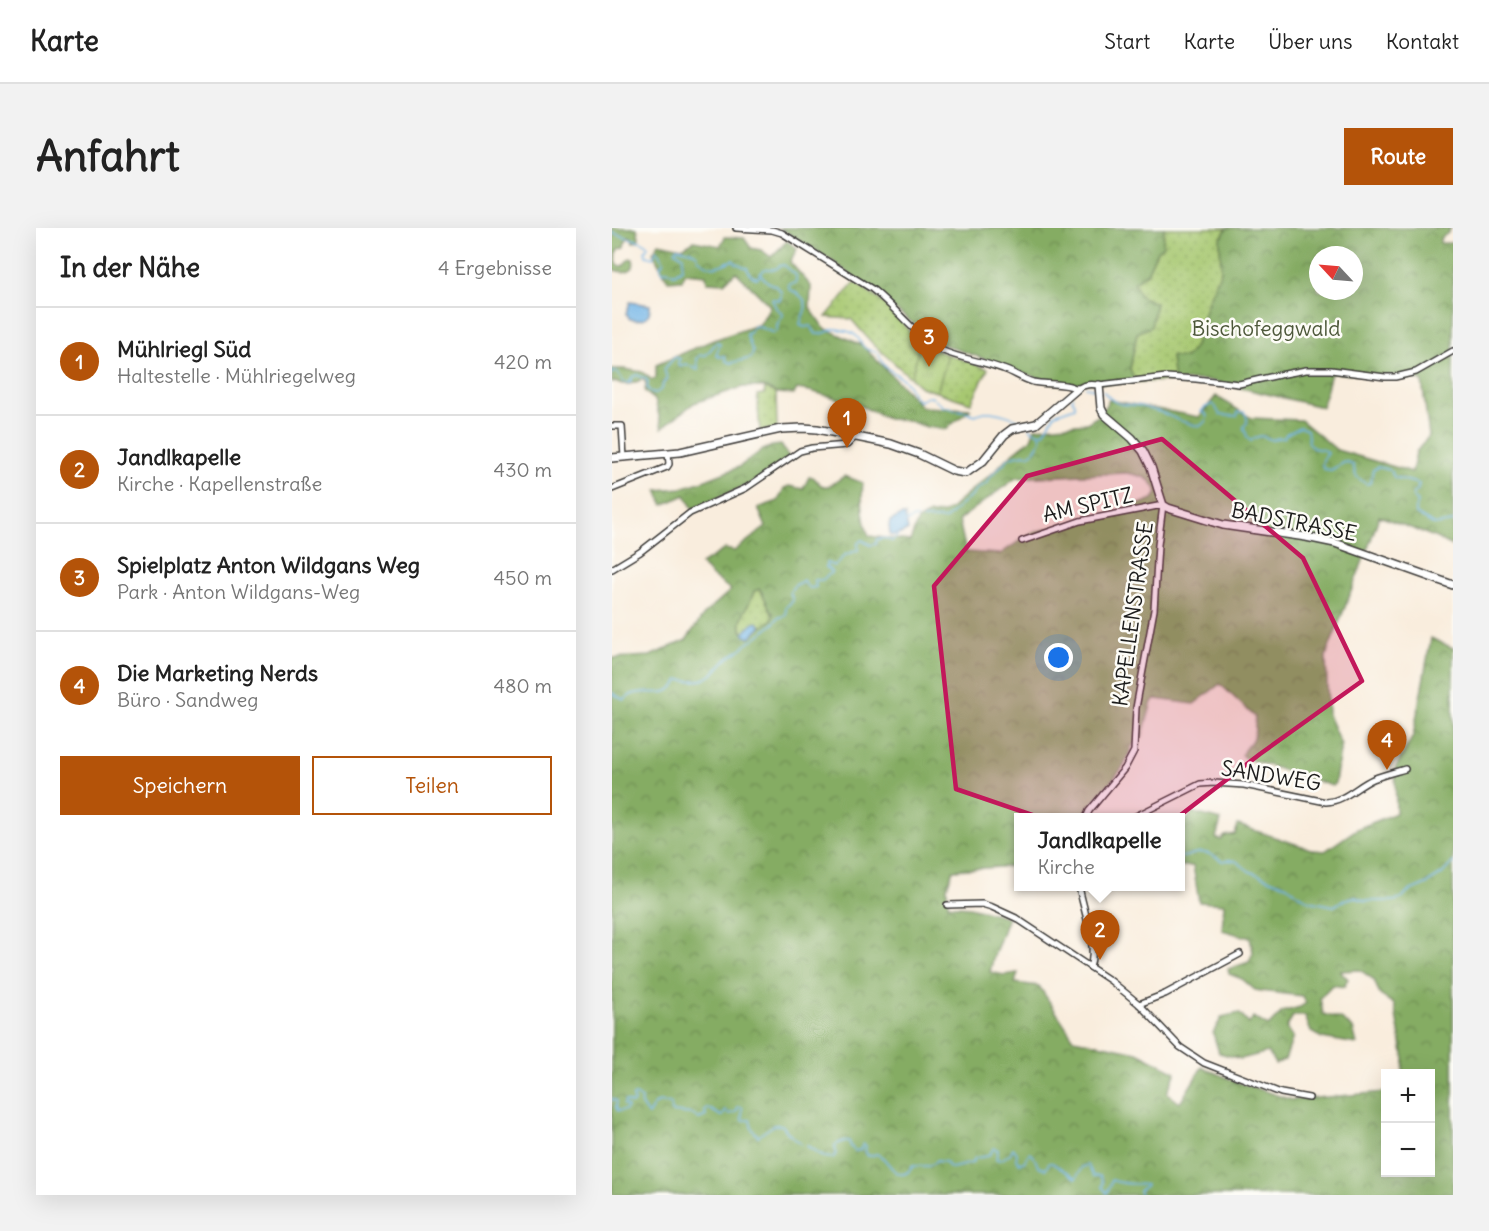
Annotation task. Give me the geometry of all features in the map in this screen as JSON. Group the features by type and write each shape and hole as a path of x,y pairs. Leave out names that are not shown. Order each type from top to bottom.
{"street":[{"path":"736,228 772,230 782,233 872,289 941,350 1002,368 1027,380 1044,384 1071,385 1077,389"},
{"path":"612,458 692,450 789,428 810,428 901,447 919,453 954,471 965,473 983,461 1004,435 1012,429 1029,426 1042,419 1083,385 1166,377 1239,384 1306,370 1331,370 1395,377 1416,372 1453,351"},
{"name":"KAPELLENSTRASSE","path":"1088,813 1125,768 1134,751 1136,708 1154,610 1158,545 1164,505 1143,451 1132,438 1104,414 1101,408 1099,385"},
{"path":"612,426 622,426 624,457"},
{"path":"612,569 642,551 690,513 755,484 800,451 843,446 855,437"},
{"path":"612,489 667,467 668,453"},
{"name":"AM SPITZ","path":"1022,541 1080,521 1164,505"},
{"name":"BADSTRASSE","path":"1164,505 1193,517 1223,525 1335,543 1453,585"},
{"name":"SANDWEG","path":"1142,813 1200,784 1214,783 1244,785 1331,802 1345,797 1372,779 1406,769"},
{"path":"1080,891 1093,948 1090,967"},
{"path":"946,905 986,905 1033,928 1111,981 1139,1004 1180,1047 1204,1063 1281,1093 1309,1098"},
{"path":"1139,1004 1165,994 1240,954"}],"highlighted area":[{"path":"1162,439 1303,558 1362,681 1260,754 1135,850 956,789 934,586 1027,476"}],"green space":[{"path":"612,228 637,228 638,241 633,242 629,236 624,247 618,249 616,254 617,264 620,266 630,258 633,259 634,264 630,270 612,269"},
{"path":"780,228 1164,228 1163,246 1157,251 1147,273 1134,283 1140,296 1156,303 1151,327 1137,333 1130,369 1135,382 1055,384 939,343 835,263"},
{"path":"1164,228 1227,228 1220,240 1221,271 1207,303 1195,346 1187,358 1171,357 1174,381 1135,382 1130,369 1137,333 1140,296 1134,283 1147,273 1157,251 1163,246"},
{"name":"Bischofeggwald","path":"1227,228 1451,228 1440,239 1440,243 1453,243 1453,546 1379,516 1326,656 1328,715 1341,745 1335,783 1332,786 1245,758 1242,753 1253,737 1255,717 1220,684 1194,704 1156,699 1152,702 1142,738 1132,746 1124,766 1085,813 1014,813 1014,866 953,870 947,887 948,905 970,907 1008,917 990,972 1004,975 1018,973 1015,983 1039,986 1074,1039 1137,1052 1176,1072 1167,1093 1180,1103 1202,1067 1237,1082 1292,1100 1381,1092 1381,1177 1435,1177 1435,1069 1403,1069 1404,1059 1394,1004 1380,995 1374,980 1360,970 1340,971 1348,979 1344,987 1332,985 1320,998 1323,1014 1341,1019 1353,1028 1357,1044 1322,1038 1311,1032 1305,1016 1293,1016 1286,1028 1293,1037 1285,1060 1275,1064 1268,1052 1241,1059 1219,1053 1213,1033 1222,1017 1239,1013 1249,1024 1253,1017 1268,1026 1282,1012 1306,1003 1302,996 1255,990 1242,979 1229,974 1228,969 1249,962 1253,952 1250,938 1222,930 1224,904 1199,902 1193,866 1185,866 1185,822 1192,812 1221,820 1216,838 1221,840 1225,836 1235,834 1238,825 1314,850 1325,851 1357,829 1396,813 1395,769 1413,736 1431,638 1453,648 1453,1195 612,1195 612,658 650,656 686,640 705,613 731,590 701,564 725,549 734,551 766,527 758,508 778,501 784,488 789,486 803,489 809,477 813,477 824,486 845,476 863,483 863,510 869,536 910,541 918,520 930,514 944,513 953,507 1031,439 1035,428 1087,423 1100,415 1109,400 1199,417 1216,396 1251,418 1301,420 1337,450 1412,472 1416,452 1429,436 1422,381 1409,376 1331,373 1322,407 1207,380 1174,381 1171,356 1186,358 1195,346 1207,303 1221,271 1220,240","holes":["1126,473 1149,480 1155,488 1157,493 1153,499 1109,516 1033,532 1000,554 966,552 959,520 1016,478","760,589 773,615 772,620 750,638 741,628 743,616 754,591"]},
{"path":"725,237 744,238 751,248 761,250 771,257 787,241 797,249 790,262 811,286 810,308 824,328 862,345 922,407 971,409 946,429 927,427 906,420 888,419 857,404 810,391 797,389 794,394 776,393 764,387 743,387 694,403 662,428 655,400 645,392 646,383 643,379 627,384 612,382 612,369 642,372 652,380 656,378 656,365 711,341 760,324 770,306 736,272 724,283 707,282 706,275 684,273 682,280 668,281 653,253 659,243 682,248 694,241 720,246"},
{"path":"855,282 894,311 910,332 921,341 936,350 988,369 971,403 921,387 872,343 851,319 826,317"},
{"path":"921,341 948,355 937,392 921,387 911,378"},
{"path":"765,387 776,393 777,428 760,431 757,395 764,394"},
{"path":"781,445 789,457 754,482 693,509 685,495 663,505 657,490 681,488 703,481 739,467 761,451"},
{"path":"760,589 773,615 772,620 750,638 741,628 741,622 754,591"}],"water":[{"path":"630,302 650,305 647,316 638,320 630,319 626,314"},
{"path":"905,515 908,530 897,535 890,535 890,521"},
{"path":"758,622 761,627 750,638 745,636 743,633"}],"waterway":[{"path":"612,233 643,242 648,246 645,251 646,256 653,258 656,250 659,252 664,261 660,266 663,272 667,270 674,274 682,269 683,256 675,251 677,248 693,252 698,259 708,265 718,266 733,260 747,268 754,277 758,278 760,274"},
{"path":"612,374 616,372 623,382 630,383 632,377 637,375 646,379 650,392 656,393 662,389 667,378 664,369 675,357 680,359 678,363 680,366 686,364 698,370 697,359 700,355 706,355 717,342 720,344 716,355 725,356 726,361 731,363 751,358 753,352 746,334 750,333 754,326 774,333 783,315 776,308 772,299 780,300 780,290 760,274 765,269 776,269 784,265 796,275 796,283 789,284 789,289 802,297 805,302 806,306 800,325 811,326 816,334 834,329 854,334 864,347 877,353 884,365 906,382 919,401 932,397 944,407 954,410 975,415 994,412 1027,424"},
{"path":"1086,387 1096,389"},
{"path":"1103,391 1120,404 1137,405 1200,426 1207,418 1206,414 1201,412 1212,404 1220,415 1237,416 1238,412 1244,412 1247,417 1244,430 1251,441 1259,437 1272,440 1284,438 1286,434 1300,427 1307,430 1309,443 1313,448 1328,453 1323,460 1324,469 1331,470 1345,462 1353,465 1356,476 1366,484 1370,483 1373,470 1378,467 1390,470 1394,477 1419,484 1417,491 1413,493 1413,497 1418,502 1416,514 1434,525 1453,522"},
{"path":"1030,428 1044,433 1055,414 1075,407 1073,397"},
{"path":"922,519 946,519 979,487 986,484 1010,457 1029,455 1034,451 1041,440 1040,433"},
{"path":"906,522 917,518"},
{"path":"612,693 624,700 632,694 670,690 679,680 698,680 709,677 726,659 778,618 786,615 786,607 793,601 790,592 794,586 804,580 810,588 816,587 815,580 822,580 832,572 826,567 827,563 834,566 845,555 858,550 858,543 862,540 870,545 876,544 877,539 885,538 892,541 898,535"},
{"path":"1185,857 1203,853 1222,861 1236,861 1249,871 1287,886 1309,901 1334,906 1354,897 1366,901 1398,900 1403,898 1407,892 1442,874 1453,862"},
{"path":"612,1099 617,1101 618,1111 626,1110 628,1107 624,1105 625,1101 632,1104 633,1096 636,1095 642,1099 641,1105 648,1115 654,1105 659,1102 671,1104 672,1112 693,1114 699,1119 706,1116 707,1108 723,1116 726,1110 728,1114 742,1107 742,1120 750,1120 752,1129 758,1136 774,1125 782,1125 801,1144"},
{"path":"807,1146 825,1157 833,1158 836,1153 835,1145 849,1141 855,1151 860,1150 863,1144 866,1146 865,1151 868,1156 877,1154 894,1171 901,1174 905,1174 913,1166 929,1166 937,1161 946,1162 952,1168 972,1163 975,1158 988,1156 994,1148 998,1150 996,1159 1001,1160 1010,1154 1013,1148 1017,1153 1016,1160 1020,1163 1024,1162 1029,1153 1033,1155 1038,1166 1046,1169 1049,1163 1052,1163 1076,1178 1082,1167 1088,1165 1093,1176 1100,1176 1103,1182 1102,1187 1107,1193 1112,1180 1146,1185 1139,1191 1141,1195"}],"place":[{"name":"Spielplatz Anton Wildgans Weg","path":"929,367"},
{"name":"Mühlriegl Süd","path":"847,448"},
{"name":"Die Marketing Nerds","path":"1387,770"},
{"name":"Jandlkapelle","path":"1100,960"}]}
